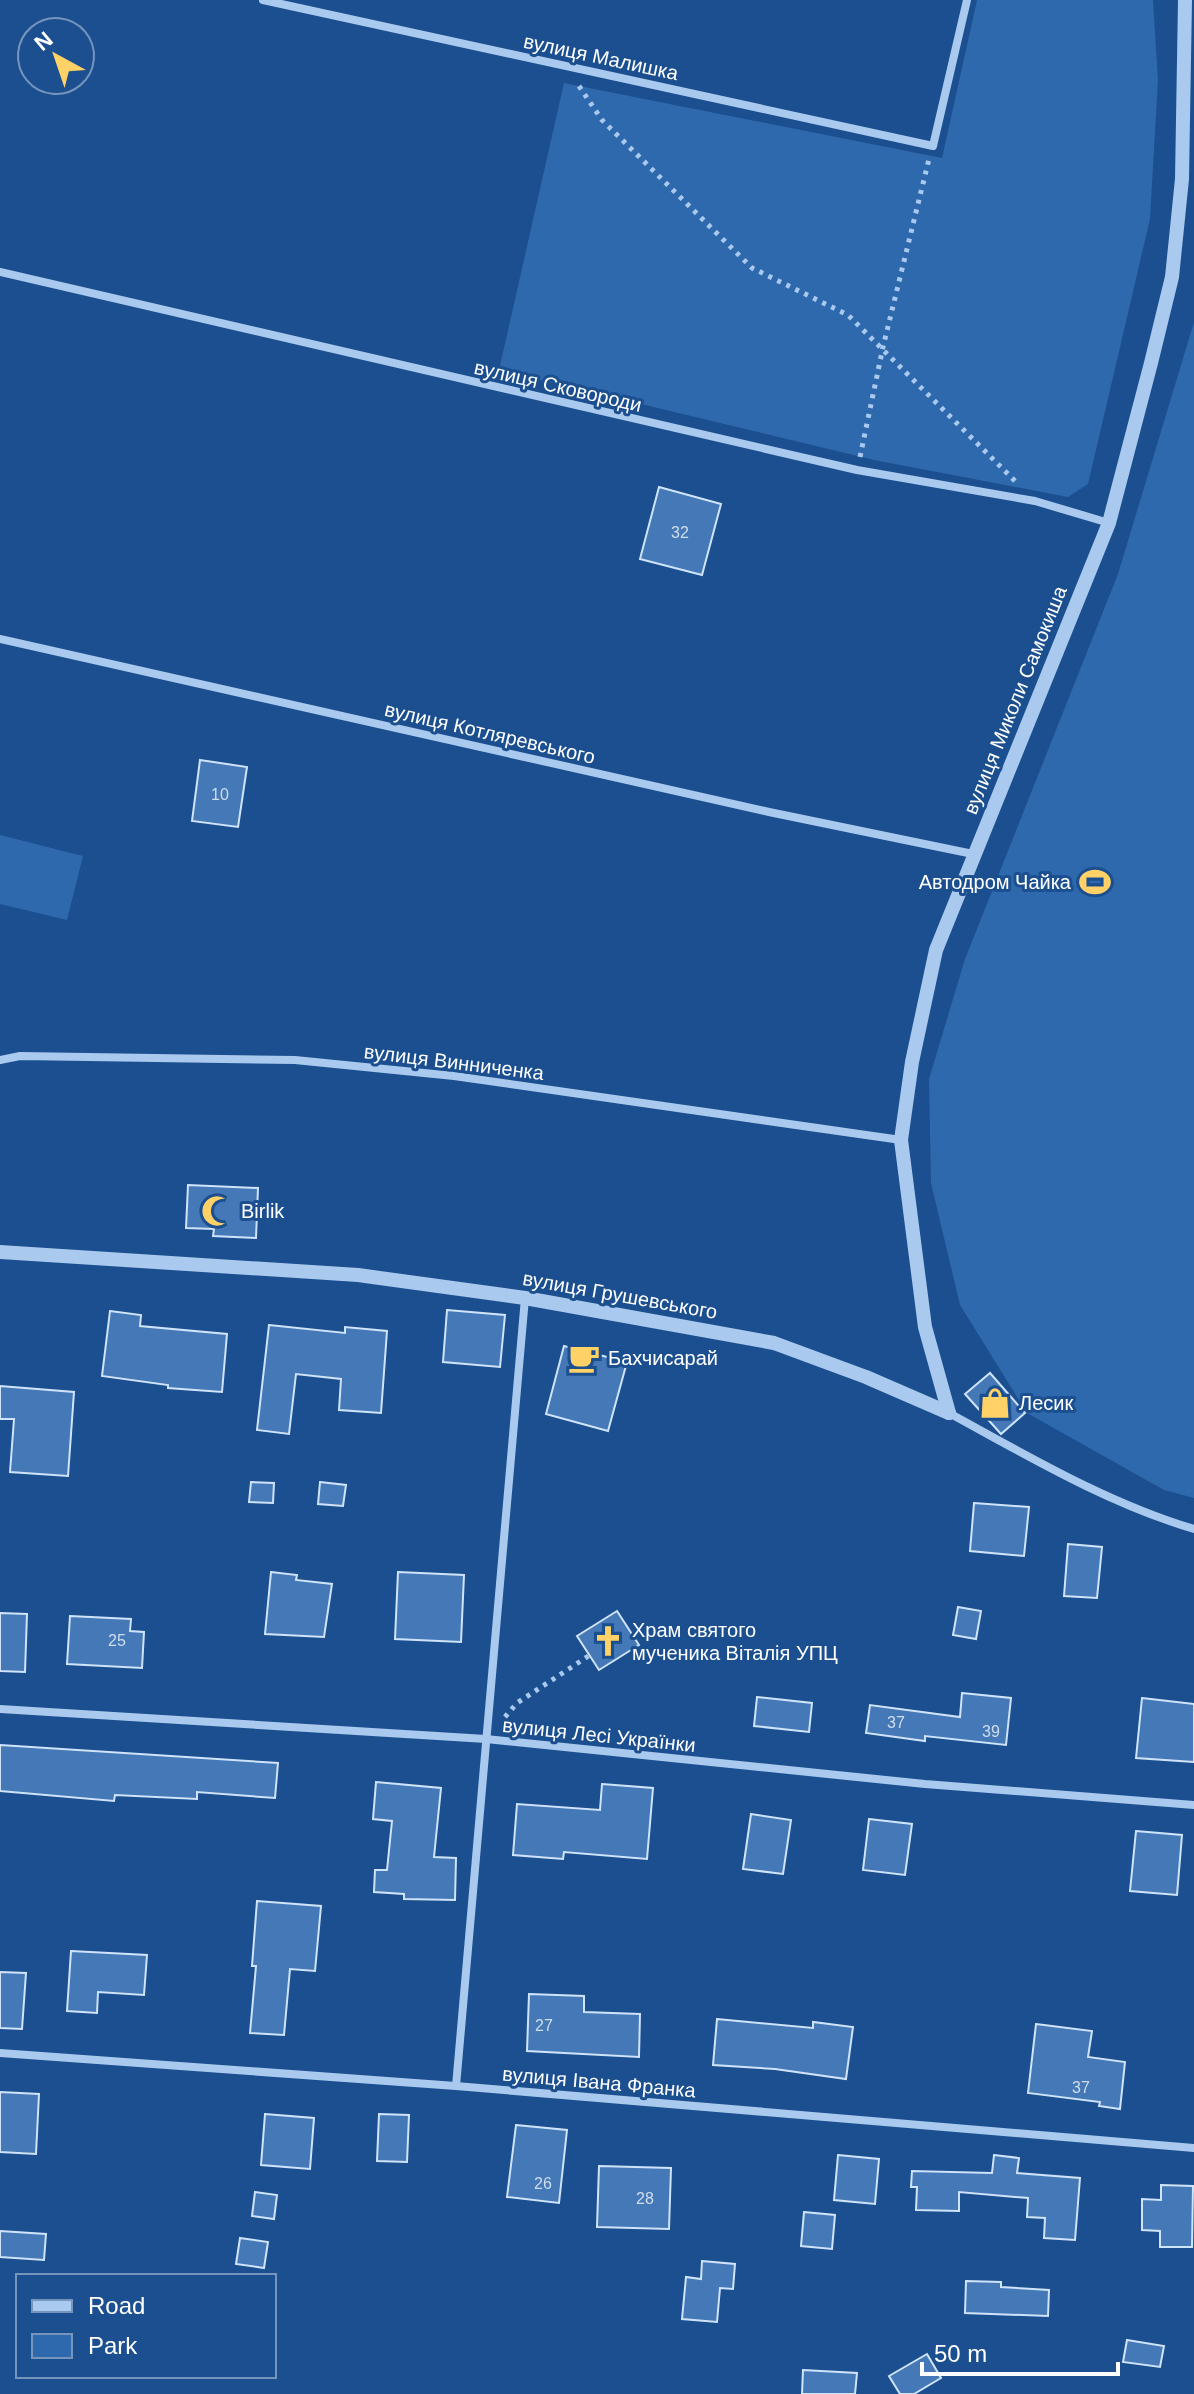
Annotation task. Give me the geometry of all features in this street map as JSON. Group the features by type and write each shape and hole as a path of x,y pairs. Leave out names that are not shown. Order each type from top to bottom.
{"street":[{"name":"вулиця Малишка","path":"263,0 933,146"},
{"path":"933,146 967,0"},
{"name":"вулиця Миколи Самокиша","path":"949,1413 925,1327 901,1140 912,1062 936,950 1109,523 1172,277 1182,179 1185,0"},
{"name":"вулиця Сковороди","path":"0,272 857,470 1035,501 1109,523"},
{"name":"вулиця Котляревського","path":"0,639 769,812 973,854"},
{"name":"вулиця Винниченка","path":"0,1060 20,1056 311,1062 454,1076 901,1140"},
{"name":"вулиця Грушевського","path":"0,1252 358,1275 525,1298 774,1343 866,1377 949,1413 1062,1475 1166,1521 1194,1529"},
{"path":"456,2086 525,1298"},
{"name":"вулиця Лесі Українки","path":"0,1709 486,1739 925,1784 1194,1805"},
{"name":"вулиця Івана Франка","path":"0,2053 456,2086 1194,2148"}],"path":[{"path":"565,65 602,120 752,268 848,315 1035,501"},
{"path":"857,470 883,347 933,146"},
{"path":"486,1739 517,1703 590,1655"}],"green space":[{"path":"977,0 1153,0 1158,80 1150,219 1088,484 1068,497 874,460 499,370 564,83 942,158"},
{"name":"Автодром Чайка","path":"1194,322 1194,1498 1164,1490 1027,1413 960,1305 931,1183 929,1079 965,959 1118,574"},
{"path":"0,835 83,856 67,920 0,904"}],"building":[{"path":"659,487 721,504 702,575 640,559"},
{"path":"200,760 247,767 238,827 192,821"},
{"path":"188,1185 258,1188 256,1238 213,1236 214,1229 186,1228"},
{"path":"447,1310 505,1315 500,1367 443,1362"},
{"path":"110,1311 141,1315 140,1326 227,1334 222,1392 168,1388 168,1385 102,1376"},
{"path":"269,1325 345,1333 345,1327 387,1331 381,1413 339,1410 341,1379 296,1374 289,1434 257,1430"},
{"path":"564,1346 627,1362 608,1431 546,1414"},
{"name":"Лесик","path":"990,1373 1025,1413 1001,1434 965,1394"},
{"path":"0,1386 74,1392 68,1476 10,1472 14,1419 0,1419"},
{"path":"251,1482 274,1483 273,1503 249,1502"},
{"path":"320,1482 346,1485 343,1506 318,1504"},
{"path":"974,1503 1029,1507 1024,1556 970,1551"},
{"path":"1068,1544 1102,1547 1097,1598 1064,1596"},
{"path":"271,1572 297,1575 296,1580 332,1584 324,1637 265,1634"},
{"path":"398,1572 464,1575 461,1642 395,1639"},
{"path":"958,1607 981,1611 976,1639 953,1635"},
{"name":"Храм святого мученика Віталія УПЦ","path":"617,1611 639,1645 599,1670 577,1636"},
{"path":"0,1613 27,1614 25,1672 0,1671"},
{"path":"70,1616 131,1619 130,1631 144,1632 142,1668 67,1664"},
{"path":"962,1693 1011,1698 1006,1745 925,1736 925,1741 866,1733 870,1705 960,1717"},
{"path":"757,1697 812,1703 809,1732 754,1726"},
{"path":"1142,1698 1194,1704 1194,1762 1136,1758"},
{"path":"0,1745 278,1763 275,1798 197,1792 197,1799 115,1795 114,1801 0,1791"},
{"path":"376,1782 441,1788 434,1857 456,1858 455,1900 404,1899 404,1894 374,1892 375,1870 387,1870 392,1821 373,1819"},
{"path":"602,1784 653,1788 647,1859 564,1852 563,1859 513,1855 517,1804 600,1810"},
{"path":"751,1814 791,1820 783,1874 743,1869"},
{"path":"869,1819 912,1824 905,1875 863,1870"},
{"path":"1136,1831 1182,1835 1177,1895 1130,1891"},
{"path":"257,1901 321,1906 315,1971 290,1969 284,2035 250,2033 256,1966 252,1966"},
{"path":"71,1951 147,1955 144,1995 98,1992 97,2013 67,2011"},
{"path":"0,1972 26,1973 22,2029 0,2028"},
{"path":"529,1994 584,1996 584,2012 640,2014 639,2057 527,2051"},
{"path":"717,2019 813,2028 813,2022 853,2027 846,2079 775,2069 713,2065"},
{"path":"1036,2024 1092,2031 1088,2057 1125,2062 1120,2109 1099,2106 1100,2102 1028,2093"},
{"path":"0,2092 39,2094 36,2154 0,2152"},
{"path":"265,2114 314,2118 310,2169 261,2165"},
{"path":"379,2114 409,2115 407,2162 377,2161"},
{"path":"516,2125 567,2130 559,2203 507,2197"},
{"path":"838,2155 879,2159 875,2204 834,2200"},
{"path":"994,2155 1019,2158 1017,2173 1080,2178 1075,2240 1044,2238 1045,2218 1027,2217 1028,2198 959,2192 959,2211 916,2210 917,2187 911,2187 912,2171 992,2173"},
{"path":"599,2166 671,2168 669,2229 597,2227"},
{"path":"1161,2185 1193,2186 1192,2247 1160,2247 1160,2231 1142,2230 1142,2199 1161,2200"},
{"path":"255,2192 277,2195 274,2219 252,2216"},
{"path":"804,2212 835,2215 832,2249 801,2246"},
{"path":"0,2231 46,2234 44,2260 0,2257"},
{"path":"240,2238 268,2242 264,2268 236,2264"},
{"path":"702,2261 735,2264 733,2289 720,2288 717,2322 682,2319 686,2277 701,2279"},
{"path":"966,2281 1001,2282 1001,2287 1049,2290 1048,2316 965,2313"},
{"path":"1127,2340 1164,2346 1160,2367 1123,2362"},
{"path":"927,2354 941,2378 914,2394 900,2394 889,2376"},
{"path":"803,2370 857,2373 855,2394 802,2394"}],"place":[{"name":"Автодром Чайка","path":"1095,882"},
{"name":"Birlik","path":"217,1211"},
{"name":"Бахчисарай","path":"584,1358"},
{"name":"Лесик","path":"995,1403"},
{"name":"Храм святого мученика Віталія УПЦ","path":"608,1641"}]}
